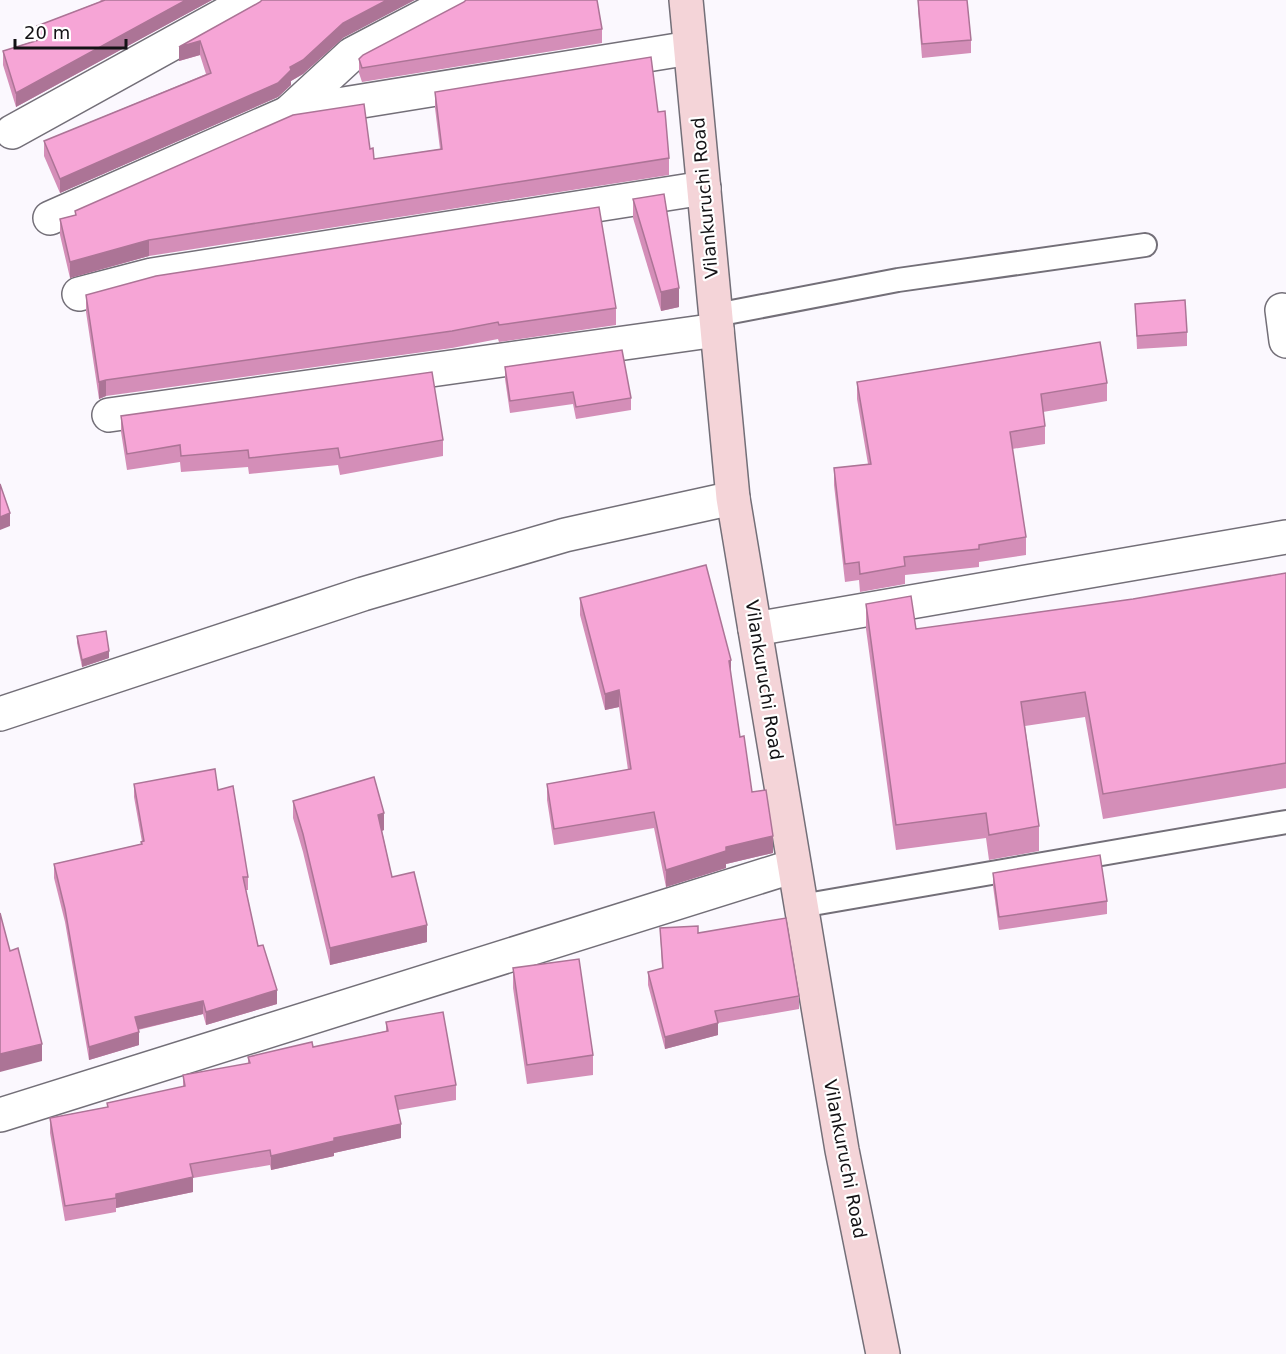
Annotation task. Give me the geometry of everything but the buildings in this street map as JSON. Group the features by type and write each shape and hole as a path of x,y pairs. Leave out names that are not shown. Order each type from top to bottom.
{"main road":[{"name":"Vilankuruchi Road","path":"686,0 733,498 842,1150 883,1354"}],"street":[{"path":"12,132 251,0"},
{"path":"288,113 352,54 455,0"},
{"path":"50,218 288,113 690,48"},
{"path":"79,294 152,275 704,188"},
{"path":"109,415 716,322"},
{"path":"0,714 397,584 566,535 733,498"},
{"path":"755,629 1286,537"},
{"path":"0,1115 795,866"}],"lane":[{"path":"716,322 898,280 1145,245"},
{"path":"801,906 1286,822"}]}
